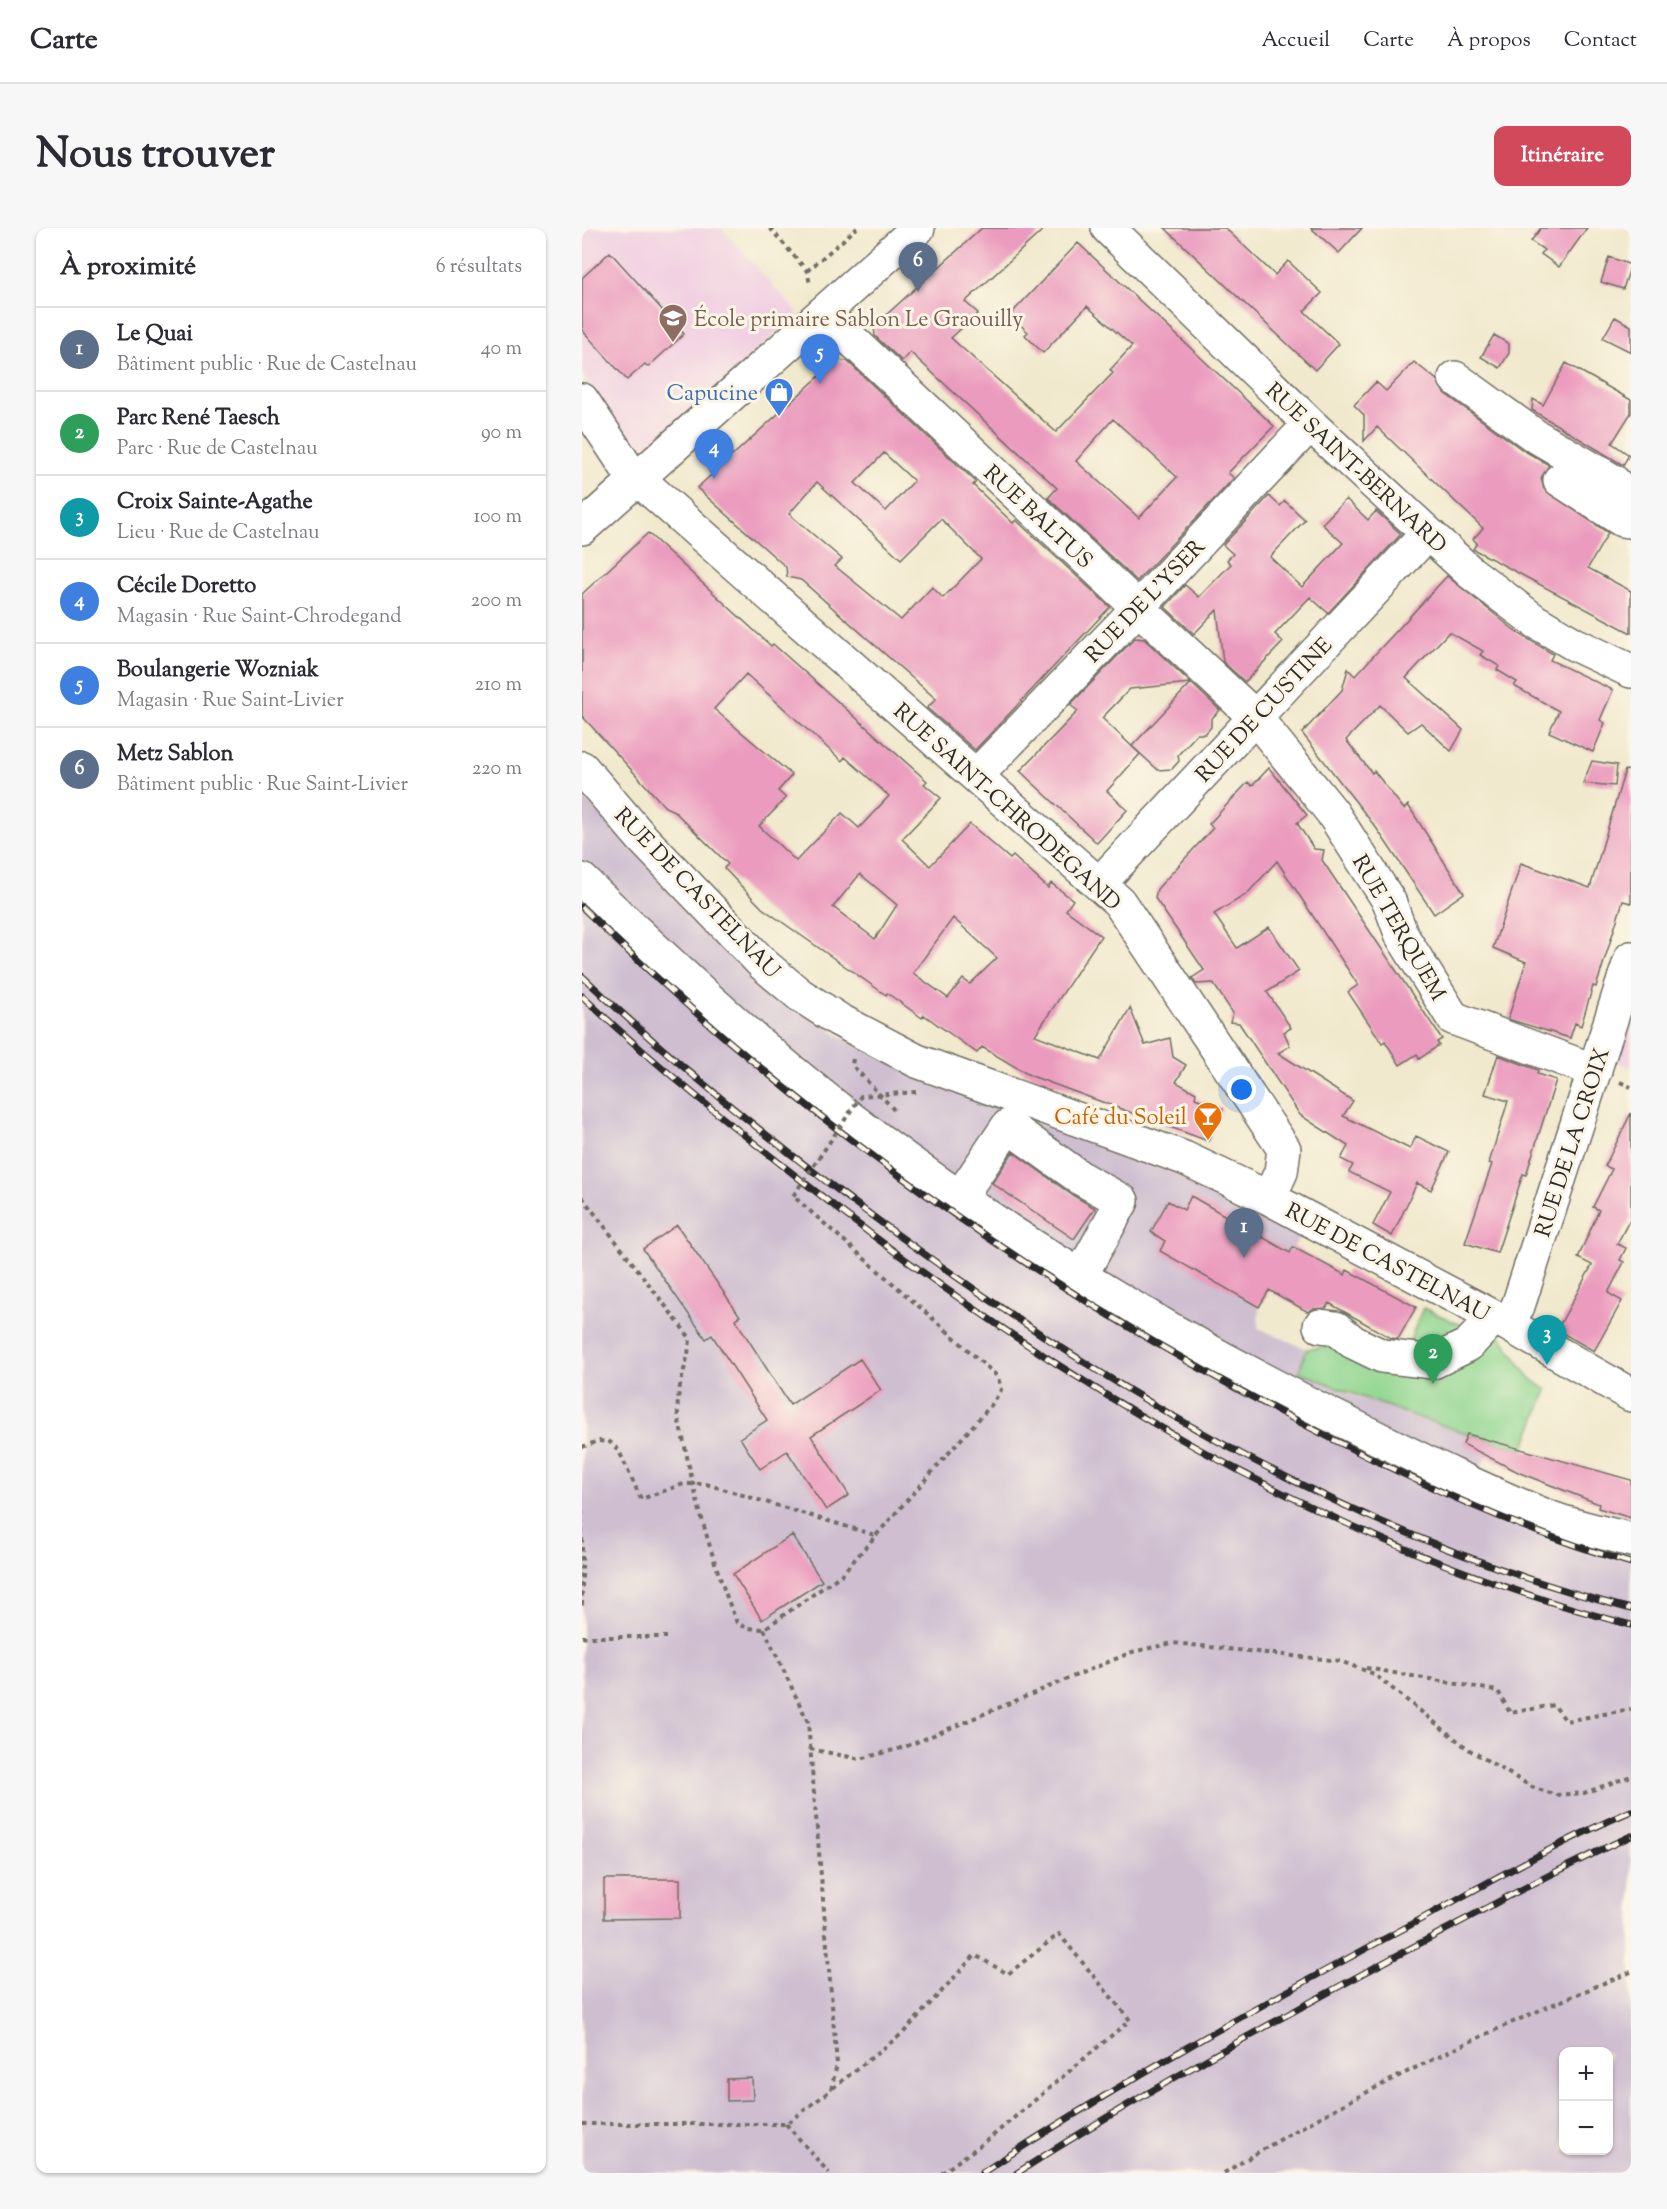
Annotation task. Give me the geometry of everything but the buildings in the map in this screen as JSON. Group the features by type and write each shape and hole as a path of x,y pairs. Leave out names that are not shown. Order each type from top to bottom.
{"street":[{"path":"582,528 918,228"},
{"name":"RUE SAINT-BERNARD","path":"1108,228 1427,534 1502,598 1574,645 1631,671"},
{"name":"RUE BALTUS","path":"823,313 1255,717"},
{"path":"1455,378 1534,435 1613,481 1631,500"},
{"name":"RUE SAINT-CHRODEGAND","path":"582,400 620,461 637,478 1119,902 1284,1149 1281,1172 1269,1198"},
{"name":"RUE DE L'YSER","path":"976,776 1138,608 1310,424"},
{"path":"1560,480 1623,520 1631,521"},
{"name":"RUE DE CUSTINE","path":"1099,884 1427,534"},
{"name":"RUE TERQUEM","path":"1255,717 1332,812 1389,901 1402,936 1453,1018 1595,1071"},
{"name":"RUE DE CASTELNAU","path":"582,768 642,838 757,958 800,995 839,1020 917,1061 1184,1158 1269,1198 1499,1320 1631,1395"},
{"path":"582,880 685,979 782,1064 870,1134 1080,1277 1180,1336 1426,1462 1549,1517 1631,1540"},
{"name":"RUE DE LA CROIX","path":"1320,1326 1336,1328 1353,1342 1382,1356 1433,1362 1468,1345 1484,1328 1518,1306 1631,958"},
{"path":"960,1197 1008,1126 1082,1179 1122,1201 1080,1277"}],"path":[{"path":"771,228 807,271 857,228"},
{"path":"860,1055 854,1057 852,1065 903,1119"},
{"path":"582,1197 690,1338 689,1353 678,1400 678,1418 693,1483 726,1597 737,1623 747,1628 764,1629 841,1575 977,1422 1000,1390 999,1377 793,1196 861,1096 916,1092"},
{"path":"582,1447 599,1441 610,1442 619,1451 641,1499 693,1483 706,1484 878,1536"},
{"path":"582,1511 582,1610"},
{"path":"764,1629 808,1722 837,2064 831,2090"},
{"path":"582,1637 667,1637"},
{"path":"810,1749 860,1759 905,1747 1132,1652 1173,1643 1340,1660 1359,1667 1498,1691 1510,1713 1554,1705 1566,1721 1631,1709"},
{"path":"1359,1667 1393,1688 1468,1749 1532,1787 1556,1795 1584,1793 1631,1776"},
{"path":"582,2124 786,2124 903,2033 975,1955 1008,1974 1059,1934 1130,2019 990,2138 942,2173"},
{"path":"1224,2173 1338,2109 1442,2056 1631,1972"},
{"path":"786,2124 830,2173"}],"shaded area":[{"name":"École primaire Sablon Le Graouilly","path":"582,228 721,228 798,313 645,452 628,446 582,373"},
{"path":"582,796 836,1034 933,1085 1175,1173 1301,1234 1259,1307 1258,1328 1307,1349 1299,1371 1351,1395 1493,1442 1478,1474 1631,1526 1631,2173 582,2173"},
{"path":"1631,1006 1631,1068 1614,1061"}],"green space":[{"path":"1423,1308 1468,1328 1501,1337 1530,1378 1547,1390 1523,1450 1410,1415 1299,1371 1307,1349 1342,1345 1408,1345"}],"railway":[{"path":"582,907 661,982 828,1122 915,1187 1005,1249 1096,1307 1190,1363 1369,1458 1498,1516 1631,1563"},
{"path":"582,976 695,1077 854,1202 979,1293 1066,1351 1154,1405 1245,1456 1338,1502 1433,1543 1530,1579 1631,1609"},
{"path":"582,996 665,1070 810,1187 903,1258 999,1326 1097,1390 1198,1449 1302,1503 1409,1550 1518,1591 1631,1625"},
{"path":"982,2173 1084,2108 1241,2017 1515,1868 1631,1811"},
{"path":"1017,2173 1110,2115 1252,2034 1513,1894 1631,1836"}],"place":[{"name":"Metz Sablon","path":"918,292"},
{"name":"École primaire Sablon Le Graouilly","path":"673,344"},
{"name":"Boulangerie Wozniak","path":"820,384"},
{"name":"Capucine","path":"779,418"},
{"name":"Cécile Doretto","path":"714,479"},
{"name":"Café du Soleil","path":"1208,1142"},
{"name":"Le Quai","path":"1244,1258"},
{"name":"Croix Sainte-Agathe","path":"1547,1365"},
{"name":"Parc René Taesch","path":"1433,1384"}]}
